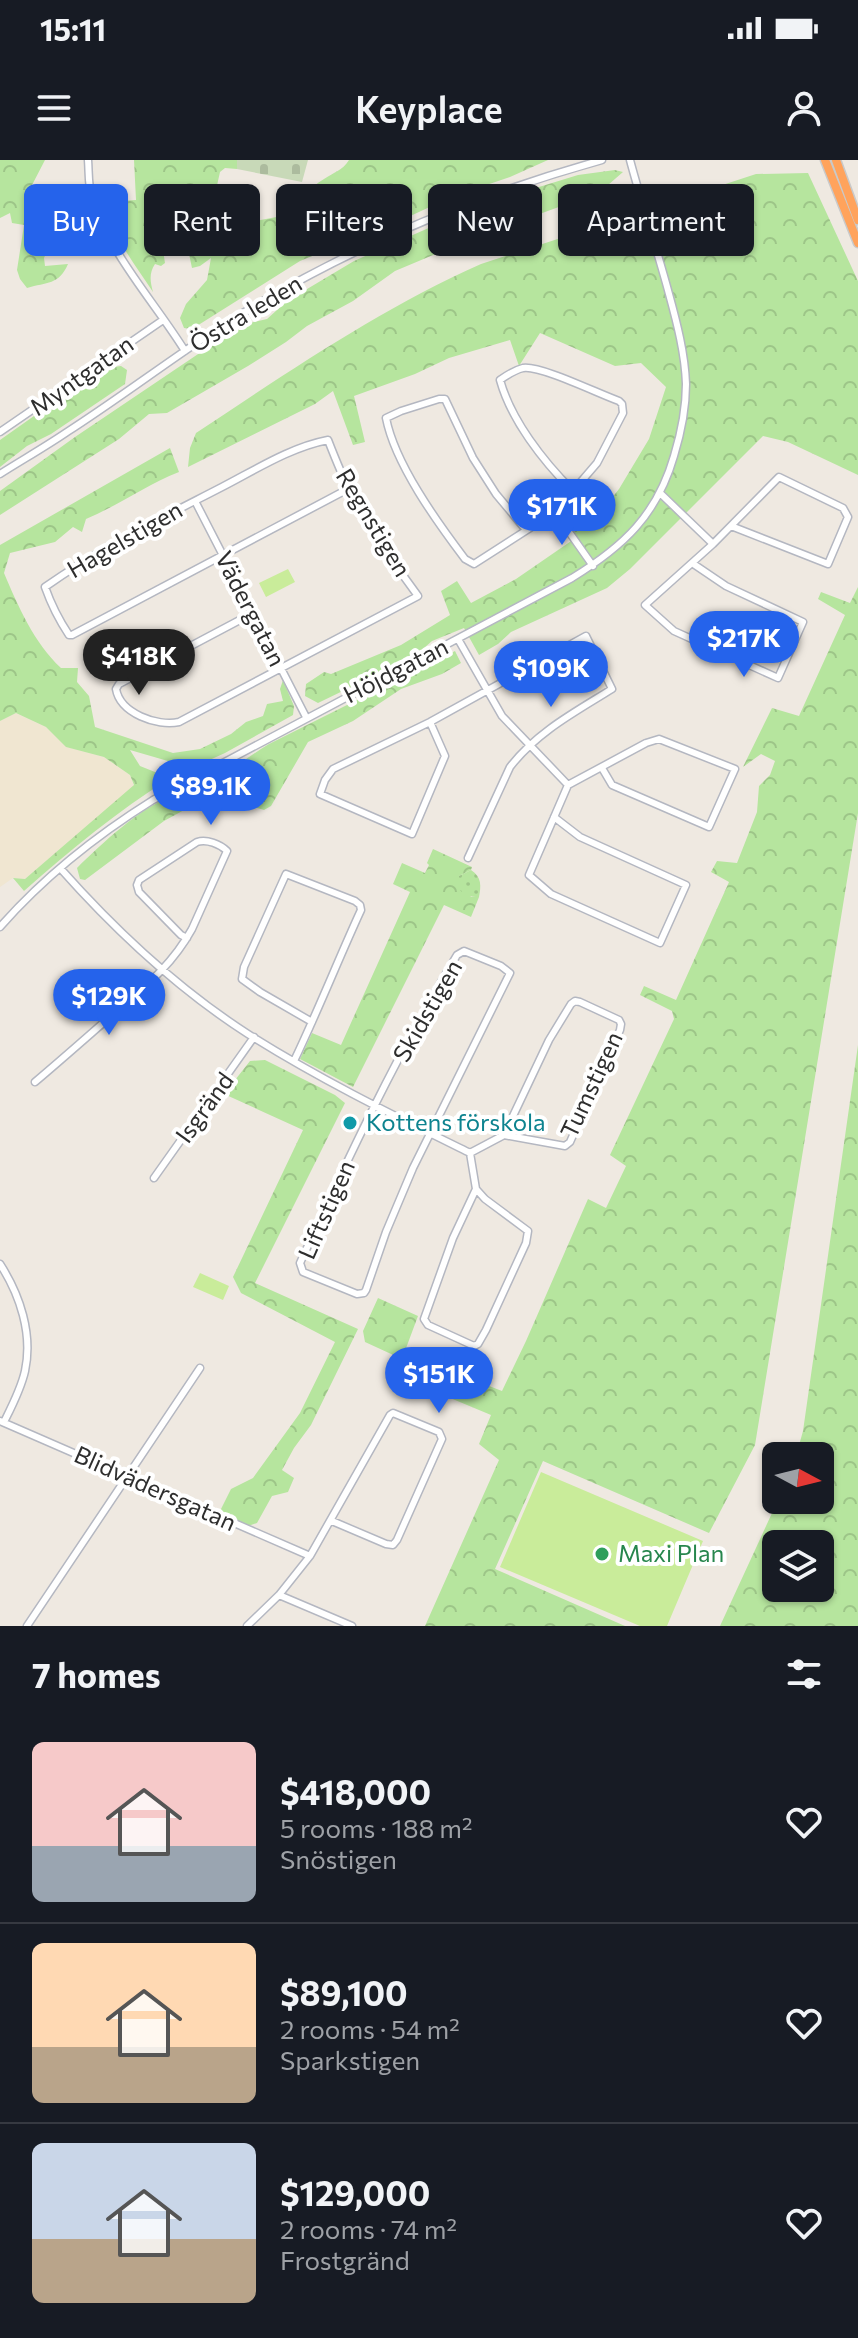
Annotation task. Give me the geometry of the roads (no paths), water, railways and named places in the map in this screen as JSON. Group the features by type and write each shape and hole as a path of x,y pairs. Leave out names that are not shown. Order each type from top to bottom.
{"highway":[{"path":"825,160 858,243"},
{"path":"836,160 858,220"}],"street":[{"path":"88,160 91,194 105,231 185,351"},
{"name":"Östra leden","path":"0,474 69,432 264,300 344,257 422,221 532,180 602,160"},
{"name":"Höjdgatan","path":"0,927 60,868 95,839 153,800 593,566 631,533 650,510 669,473 681,430 686,384 675,315 630,160"},
{"name":"Myntgatan","path":"0,432 163,320"},
{"path":"526,530 496,494 473,458 445,399 386,418 390,435 419,493 465,559 474,564 555,512 573,491 597,463 623,413 622,404 539,370 523,368 507,375 500,380 513,415 573,491"},
{"name":"Regnstigen","path":"195,501 303,447 328,440 348,489 418,596 280,668"},
{"path":"692,563 726,586 803,622 778,678 674,631 645,605 713,544 779,477 843,508 848,517 828,564 731,526"},
{"path":"223,557 348,489"},
{"path":"660,493 713,544"},
{"name":"Vädergatan","path":"195,501 306,717"},
{"name":"Hagelstigen","path":"195,501 52,582 45,587 50,602 69,635 72,635 223,557"},
{"path":"555,512 593,566"},
{"path":"253,613 128,678 119,684 117,695 121,703 137,713 170,724 280,668"},
{"path":"430,722 445,756 412,834 320,794 333,769 430,722 586,636 612,689 547,729 510,767 468,858"},
{"path":"458,639 502,716 568,785"},
{"path":"554,817 580,837 686,885 660,943 551,894 529,875 554,817 568,785 659,739 735,769 709,827 612,785 602,768"},
{"path":"35,1082 164,970 187,938 227,851 204,840 139,880 137,885 139,892 187,938"},
{"path":"60,868 111,922 164,970 254,1037 374,1105 470,1153"},
{"path":"294,1061 312,1022 361,910 355,901 286,874 244,967 242,979 312,1022"},
{"name":"Skidstigen","path":"374,1105 421,1013 457,955 466,951 501,966 510,973 507,981 431,1134"},
{"name":"Tumstigen","path":"580,1002 619,1020 620,1030 570,1142 560,1147 504,1135 549,1040 571,1004 580,1002"},
{"name":"Isgränd","path":"154,1178 254,1037"},
{"name":"Liftstigen","path":"374,1105 300,1263 303,1272 357,1294 364,1293 386,1232 431,1134"},
{"path":"470,1153 504,1135"},
{"path":"470,1153 476,1189 528,1231 526,1243 491,1319 481,1340 474,1346 428,1325 424,1319 453,1238 476,1189"},
{"path":"0,1264 18,1299 27,1337 25,1371 2,1422"},
{"path":"27,1626 200,1368"},
{"path":"247,1626 279,1595 310,1556 390,1415 393,1413 439,1432 442,1439 393,1545 332,1521"},
{"name":"Blidvädersgatan","path":"2,1422 310,1556"},
{"path":"279,1595 352,1626"}],"place":[{"name":"Kottens förskola","path":"350,1123"},
{"name":"Maxi Plan","path":"602,1554"}]}
